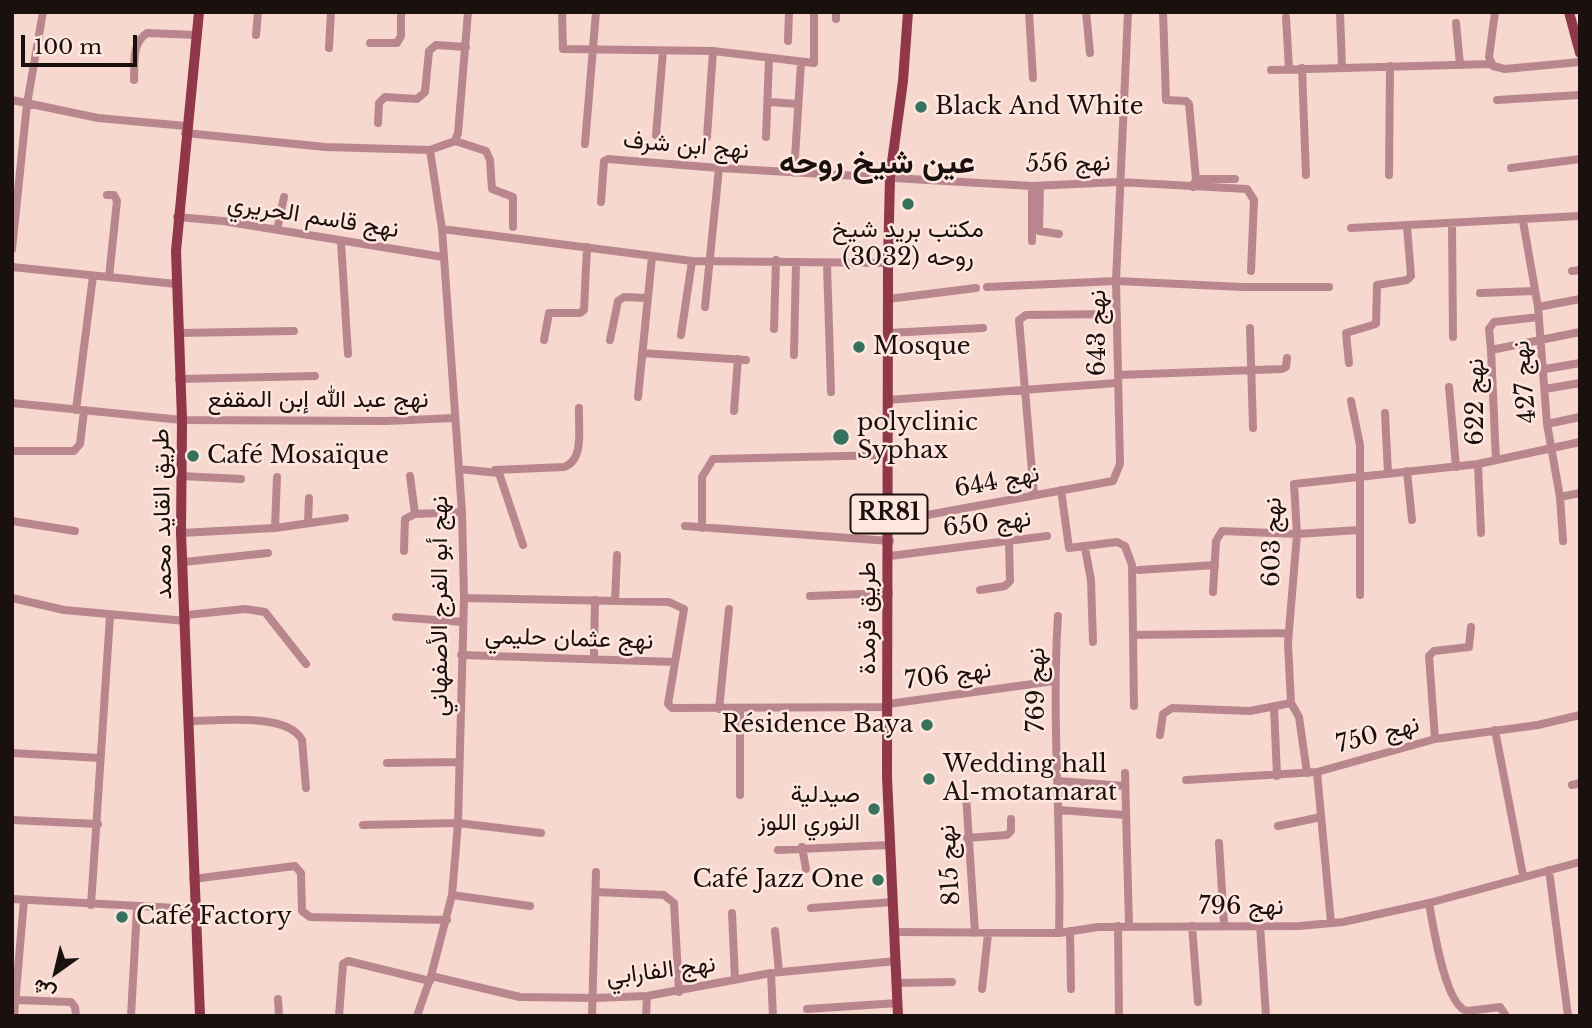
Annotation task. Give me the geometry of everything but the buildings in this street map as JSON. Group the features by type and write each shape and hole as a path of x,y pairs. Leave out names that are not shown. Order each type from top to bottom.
{"main road":[{"name":"طريق القايد محمد","path":"198,12 177,217 176,284 182,420 181,533 200,1016"},
{"name":"طريق قرمدة","path":"898,1016 889,845 888,263 890,177 903,82 908,12"},
{"path":"1569,12 1576,23 1580,53"}],"street":[{"path":"12,249 27,104 43,12"},
{"path":"256,36 258,12"},
{"path":"330,48 331,12"},
{"path":"370,43 397,43 401,36 401,12"},
{"path":"455,141 468,12"},
{"path":"562,12 561,48 713,51 814,64 814,12"},
{"path":"585,144 596,12"},
{"path":"788,41 789,12"},
{"path":"1029,12 1032,78"},
{"path":"1086,12 1090,53"},
{"name":"نهج 643","path":"1113,481 1120,464 1116,281 1128,12"},
{"path":"1163,12 1166,100 1186,101 1189,104 1194,183 1235,179"},
{"path":"1340,12 1342,67"},
{"path":"1491,64 1489,57 1495,12"},
{"path":"1286,17 1289,69"},
{"path":"1457,23 1460,65"},
{"path":"134,80 136,46 147,33 196,35"},
{"path":"378,123 379,103 385,97 417,99 425,93 429,51 436,45 466,47"},
{"path":"656,135 663,51"},
{"path":"707,136 713,51"},
{"path":"766,137 770,102 769,59"},
{"path":"1271,70 1491,64 1505,69 1580,62"},
{"path":"794,173 801,63"},
{"path":"1389,176 1390,66"},
{"path":"1302,68 1306,175"},
{"path":"1497,100 1580,95"},
{"path":"12,100 98,118 325,147 430,150 455,141 486,151 490,160 492,189 513,197 513,227"},
{"path":"770,102 798,104"},
{"name":"نهج أبو الفرج الأصفهاني","path":"417,1016 430,979 452,895 458,823 457,762 464,598 463,512 442,229 430,150"},
{"name":"نهج ابن شرف","path":"601,201 604,161 608,159 794,173 890,177"},
{"path":"1511,168 1580,159"},
{"path":"705,307 719,168"},
{"name":"نهج 556","path":"890,177 1036,186 1119,182 1194,183 1247,189 1254,200 1251,271"},
{"path":"1036,186 1039,232 1059,234"},
{"path":"1032,241 1036,186"},
{"path":"107,195 114,195 117,201 109,277"},
{"path":"277,230 284,197"},
{"path":"1351,228 1580,216"},
{"name":"نهج قاسم الحريري","path":"177,217 443,257"},
{"name":"نهج 427","path":"1523,221 1538,307 1545,369 1547,424 1560,497 1563,541"},
{"path":"1451,224 1453,337"},
{"path":"1349,363 1346,333 1376,324 1377,285 1408,281 1411,276 1407,226"},
{"path":"442,229 691,261 888,263"},
{"path":"341,242 348,354"},
{"path":"544,340 549,313 580,313 584,310 587,247"},
{"path":"638,397 652,257"},
{"path":"774,329 776,260"},
{"path":"681,335 691,261"},
{"path":"794,355 796,262"},
{"path":"827,264 831,392"},
{"path":"12,267 176,284"},
{"path":"12,451 74,451 80,444 80,410 93,276"},
{"path":"987,287 1116,281 1329,288"},
{"path":"888,299 976,288"},
{"path":"1480,293 1535,291"},
{"path":"610,340 616,302 624,297 647,298"},
{"path":"1538,307 1580,299"},
{"path":"1034,495 1023,389 1019,327 1022,317 1117,314"},
{"path":"1491,349 1489,329 1492,323 1539,317"},
{"path":"888,333 983,328"},
{"path":"1250,328 1252,428"},
{"path":"178,333 294,331"},
{"name":"نهج 622","path":"1496,460 1491,349 1580,332"},
{"path":"642,353 742,360 734,411"},
{"path":"888,400 1117,379 1284,369 1287,358"},
{"path":"1545,369 1580,363"},
{"path":"179,379 315,376"},
{"path":"1545,389 1580,383"},
{"path":"1449,387 1455,467"},
{"path":"1351,401 1360,445 1360,595"},
{"name":"نهج عبد الله إبن المقفع","path":"12,403 182,420 373,421 454,418"},
{"path":"458,469 564,467 572,464 578,455 579,408"},
{"path":"1385,413 1388,473"},
{"path":"1547,424 1580,417"},
{"name":"نهج 603","path":"1307,773 1299,717 1291,703 1288,633 1297,534 1294,484 1478,464 1580,442"},
{"path":"702,528 702,477 713,458 889,455"},
{"path":"1478,464 1482,533"},
{"path":"495,470 502,478 523,545"},
{"path":"1407,471 1412,520"},
{"path":"181,476 241,479"},
{"path":"410,476 415,514"},
{"path":"275,528 277,477"},
{"name":"نهج 644","path":"889,522 1113,481"},
{"path":"1061,490 1067,545 1074,550 1117,542 1127,549 1132,565 1134,706"},
{"path":"1560,497 1580,493"},
{"path":"308,523 309,498"},
{"path":"404,551 403,522 415,514 463,512"},
{"path":"181,533 275,528 345,518"},
{"path":"12,521 75,531"},
{"path":"685,526 890,541"},
{"path":"1213,592 1216,541 1222,531 1297,534 1359,530"},
{"name":"نهج 650","path":"890,556 1047,536"},
{"path":"980,590 1005,586 1010,582 1009,540"},
{"path":"1085,548 1091,580 1093,642"},
{"path":"184,562 268,553"},
{"path":"615,601 617,555"},
{"path":"1139,570 1215,565"},
{"path":"810,596 889,593"},
{"path":"12,597 64,610 110,616 186,618 246,609 265,612 306,664"},
{"path":"464,598 669,602 684,609 675,662"},
{"path":"594,658 595,600"},
{"path":"719,709 729,609"},
{"path":"91,905 110,616"},
{"name":"نهج 769","path":"1058,616 1054,681 1059,810 1059,933"},
{"path":"396,617 463,622"},
{"path":"1436,739 1429,656 1434,651 1469,647 1471,627"},
{"path":"1133,635 1288,633"},
{"name":"نهج عثمان حليمي","path":"461,655 675,662"},
{"name":"نهج 706","path":"675,662 669,707 740,710 888,706 1054,681"},
{"path":"1160,735 1163,714 1172,708 1250,711 1291,703"},
{"path":"1274,707 1277,776"},
{"path":"740,710 740,795"},
{"name":"نهج 750","path":"1186,780 1317,772 1436,739 1580,715"},
{"path":"188,721 269,722 289,728 302,740 306,788"},
{"path":"1495,730 1523,875"},
{"path":"12,753 100,758"},
{"path":"387,763 457,762"},
{"path":"1317,772 1331,923"},
{"path":"1125,773 1129,926"},
{"path":"1058,781 1125,786"},
{"name":"نهج 815","path":"966,795 975,933"},
{"path":"1059,810 1125,814"},
{"path":"1278,825 1321,817"},
{"path":"967,838 1007,835 1011,831 1012,819"},
{"path":"12,820 98,824"},
{"path":"363,825 458,823 541,833"},
{"path":"1219,843 1224,924"},
{"path":"778,850 889,845"},
{"path":"802,847 806,869"},
{"name":"نهج 796","path":"895,932 1059,933 1118,926 1331,923 1429,903 1523,875 1580,862"},
{"path":"194,879 295,866 301,873 302,911 310,917 447,920"},
{"path":"1549,870 1568,1016"},
{"path":"592,1016 596,872"},
{"path":"596,892 664,895 674,903 680,992"},
{"path":"452,895 530,906"},
{"path":"12,900 194,909"},
{"path":"14,1016 24,900"},
{"path":"811,908 893,902"},
{"path":"1429,903 1441,962 1454,1002 1467,1011 1500,1007 1506,1016"},
{"path":"131,1016 137,908"},
{"path":"732,913 735,980"},
{"path":"1260,925 1266,1016"},
{"path":"1118,926 1119,1016"},
{"path":"1192,926 1198,1002"},
{"path":"774,1016 775,931"},
{"path":"1070,931 1072,989"},
{"path":"982,989 988,934"},
{"name":"نهج الفارابي","path":"339,1016 343,964 348,961 520,998 647,996 775,973 896,961"},
{"path":"897,983 952,982"},
{"path":"646,1016 647,996"},
{"path":"278,999 279,1016"},
{"path":"15,1000 71,1002 76,1016"},
{"path":"807,1009 898,1003"}],"place":[{"name":"Black And White","path":"921,107"},
{"name":"مكتب بريد شيخ روحه (3032)","path":"908,204"},
{"name":"Mosque","path":"859,347"},
{"name":"polyclinic Syphax","path":"841,437"},
{"name":"Café Mosaïque","path":"193,456"},
{"name":"Résidence Baya","path":"927,725"},
{"name":"Wedding hall Al-motamarat","path":"929,779"},
{"name":"صيدلية النوري اللوز","path":"874,809"},
{"name":"Café Jazz One","path":"878,880"},
{"name":"Café Factory","path":"122,917"}],"district":[{"name":"عين شيخ روحه","path":"877,164"}]}
